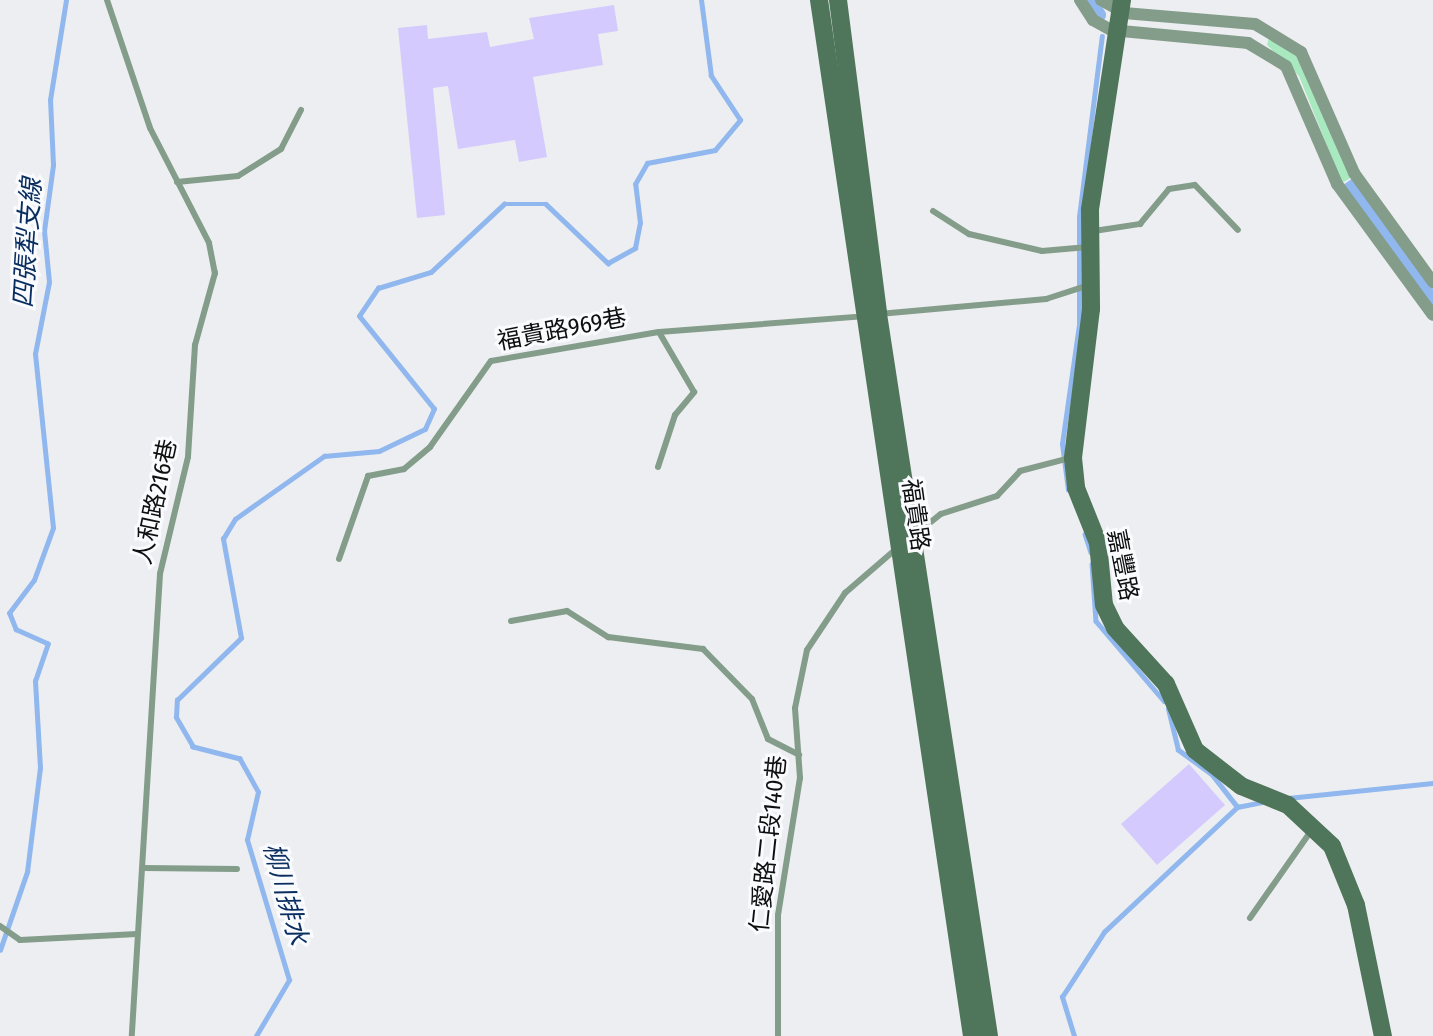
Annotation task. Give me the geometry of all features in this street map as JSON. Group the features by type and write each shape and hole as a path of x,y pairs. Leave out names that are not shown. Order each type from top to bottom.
{"street":[{"name":"福貴路","path":"819,0 869,315 915,534 989,1036"},
{"name":"福貴路","path":"838,0 895,550 972,1036"},
{"path":"1080,0 1093,20 1114,31 1256,47 1294,76 1337,184 1433,316"},
{"path":"1101,0 1262,27 1307,60 1354,173 1433,282"},
{"name":"嘉豐路","path":"1120,5 1114,31 1090,239 1090,285 1073,458 1076,488 1098,543 1108,617 1166,684 1188,742 1222,774 1288,805 1315,826 1339,857 1356,905 1383,1036"},
{"path":"1256,47 1262,27"}],"lane":[{"name":"人和路216巷","path":"107,0 150,128 209,243 215,273 195,345 188,457 160,575 132,1036"},
{"path":"177,182 238,176 281,149 301,110"},
{"path":"933,211 969,234 1042,251 1140,224 1169,189 1195,185 1238,230"},
{"name":"福貴路969巷","path":"339,559 368,476 404,469 430,447 491,361 659,332 1046,299 1090,285"},
{"path":"658,467 675,415 695,392 659,332"},
{"name":"仁愛路二段140巷","path":"778,1036 778,915 799,755 795,708 807,650 845,593 941,514 997,496 1020,471 1044,460 1073,458"},
{"path":"511,621 567,611 608,637 703,649 752,699 768,738 799,755"},
{"path":"1250,918 1315,826"},
{"path":"144,868 237,869"},
{"path":"0,926 20,940 137,934"}],"green space":[{"path":"1269,37 1295,54 1314,83 1352,177 1342,183 1299,76 1267,45"}],"water":[{"path":"1353,178 1433,289 1433,308 1343,185"}],"building":[{"path":"614,5 618,31 598,34 603,65 533,77 547,157 519,162 515,140 458,149 448,86 433,88 445,215 417,218 398,28 427,25 428,39 487,32 490,47 534,39 529,18"},
{"path":"1189,764 1225,805 1157,865 1121,824"}],"waterway":[{"name":"四張犁支線","path":"0,950 27,872 40,768 35,681 48,644 16,630 9,613 34,580 53,528 35,354 49,282 44,231 53,165 50,100 66,0"},
{"name":"柳川排水","path":"256,1036 289,980 247,840 258,792 240,759 193,747 176,717 177,700 241,638 223,539 235,519 324,456 379,451 425,429 434,409 359,316 378,288 431,272 504,204 546,204 608,263 635,248 640,223 635,184 647,163 715,150 740,120 711,76 701,0"},
{"path":"1089,0 1099,15"},
{"path":"1068,490 1062,444 1079,325 1079,217 1102,36"},
{"path":"1085,534 1091,552"},
{"path":"1092,564 1096,621 1164,701"},
{"path":"1074,1036 1062,997 1104,932 1237,807 1212,775 1178,750 1168,709"},
{"path":"1288,798 1433,783"},
{"path":"1237,807 1262,802"}]}
